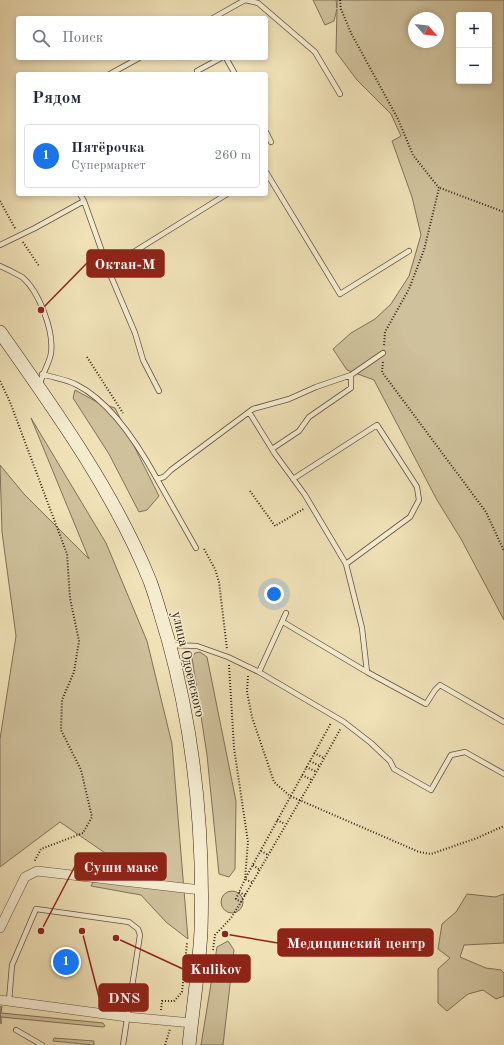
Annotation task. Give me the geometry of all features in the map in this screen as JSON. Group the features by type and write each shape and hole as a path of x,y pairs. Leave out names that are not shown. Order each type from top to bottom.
{"street":[{"name":"улица Одоевского","path":"0,332 75,443 114,508 150,582 176,668 187,724 195,783 201,850 200,933 189,1045"},
{"path":"0,928 25,877 37,871 201,890"},
{"path":"4,1000 127,1017 192,1023"}],"lane":[{"path":"216,16 245,0 258,3 315,52 331,75 340,94"},
{"path":"114,72 135,60"},
{"path":"197,71 217,60"},
{"path":"227,60 234,72"},
{"path":"268,136 271,142"},
{"path":"268,175 340,294 409,251"},
{"path":"81,196 108,268 135,333 143,360 159,391"},
{"path":"108,268 224,196"},
{"path":"0,245 84,201"},
{"path":"0,266 22,278 35,293 48,321 52,353 42,374 39,388"},
{"path":"157,479 164,477 171,470 253,409 289,399 316,387 351,375 383,353"},
{"path":"42,374 54,379 68,381 97,397 114,416 145,457 196,548"},
{"path":"272,449 299,431 309,417 351,388 351,375"},
{"path":"249,412 272,449 311,505 346,564 362,628 367,672"},
{"path":"293,479 377,425 417,487 419,500 410,517 346,564"},
{"path":"259,672 286,614"},
{"path":"282,622 367,672 426,704 440,685 504,722"},
{"path":"169,645 197,646 228,657 259,672 344,722 371,743 390,761 394,769 431,790 451,755 465,752 504,774"},
{"path":"4,1000 12,965 36,909 129,922 138,929 140,936 123,1045"},
{"path":"16,1030 42,1045"}],"path":[{"path":"340,0 341,9 351,33 398,119 413,155 439,188 504,212"},
{"path":"439,188 424,250 409,289 385,332 382,372 486,512 504,551"},
{"path":"87,357 126,417"},
{"path":"0,380 10,402 67,554 70,598 79,641 74,672 62,700 61,730 81,770 92,817 83,834 41,849 25,877"},
{"path":"250,491 276,526 311,505"},
{"path":"203,548 215,569 219,582 228,657 234,748 248,842 245,879"},
{"path":"248,667 247,692 252,717 274,782 290,796 419,852 430,854 477,838 504,826"},
{"path":"241,902 236,899 252,865 335,716"},
{"path":"212,958 215,935 246,896 285,824 301,800 344,722"},
{"path":"314,753 324,758"},
{"path":"310,760 320,766"},
{"path":"306,767 316,772"},
{"path":"302,775 312,780"},
{"path":"277,820 285,824"},
{"path":"260,851 268,855"},
{"path":"252,865 260,870"},
{"path":"245,879 253,883"},
{"path":"239,892 246,896"},
{"path":"165,1045 167,1035 170,1033 169,1014 161,1013 162,1001 174,1000 182,992 187,941"}],"shaded area":[{"path":"313,0 336,0 337,8 337,0 504,0 504,620 461,539 437,500 374,380 347,370 333,349 351,333 375,319 391,304 409,276 421,235 412,197 392,141 401,136 391,114 357,80 336,52 337,9 334,21 325,25"},
{"path":"75,390 97,402 115,408 159,496 147,510 139,512 109,454 73,398"},
{"path":"31,418 106,543 147,641 172,744 188,939 166,922 141,895 91,886 108,855 60,822 0,867 0,739 16,636 2,532 0,465 24,494 89,559"},
{"path":"200,652 207,657 236,801 235,869 229,877 219,874 207,755 192,658 195,653"},
{"path":"232,891 240,894 243,902 240,910 232,913 224,910 221,902 224,894"},
{"path":"467,894 495,897 504,894 504,943 464,945 460,957 486,968 501,970 504,973 504,996 496,999 483,990 468,994 447,1011 438,1003 438,969 450,958 438,949 442,924 456,912"},
{"path":"228,941 234,950 223,1045 201,1045 217,947"},
{"path":"2,1006 1,1013 103,1023 105,1026 1,1017 1,1024 0,1007"},
{"path":"54,1038 94,1041 94,1045 53,1041"}],"place":[{"name":"Октан-М","path":"41,310"},
{"name":"Суши маке","path":"41,931"},
{"name":"DNS","path":"82,931"},
{"name":"Медицинский центр","path":"225,934"},
{"name":"Kulikov","path":"116,938"},
{"name":"Пятёрочка","path":"66,962"}]}
